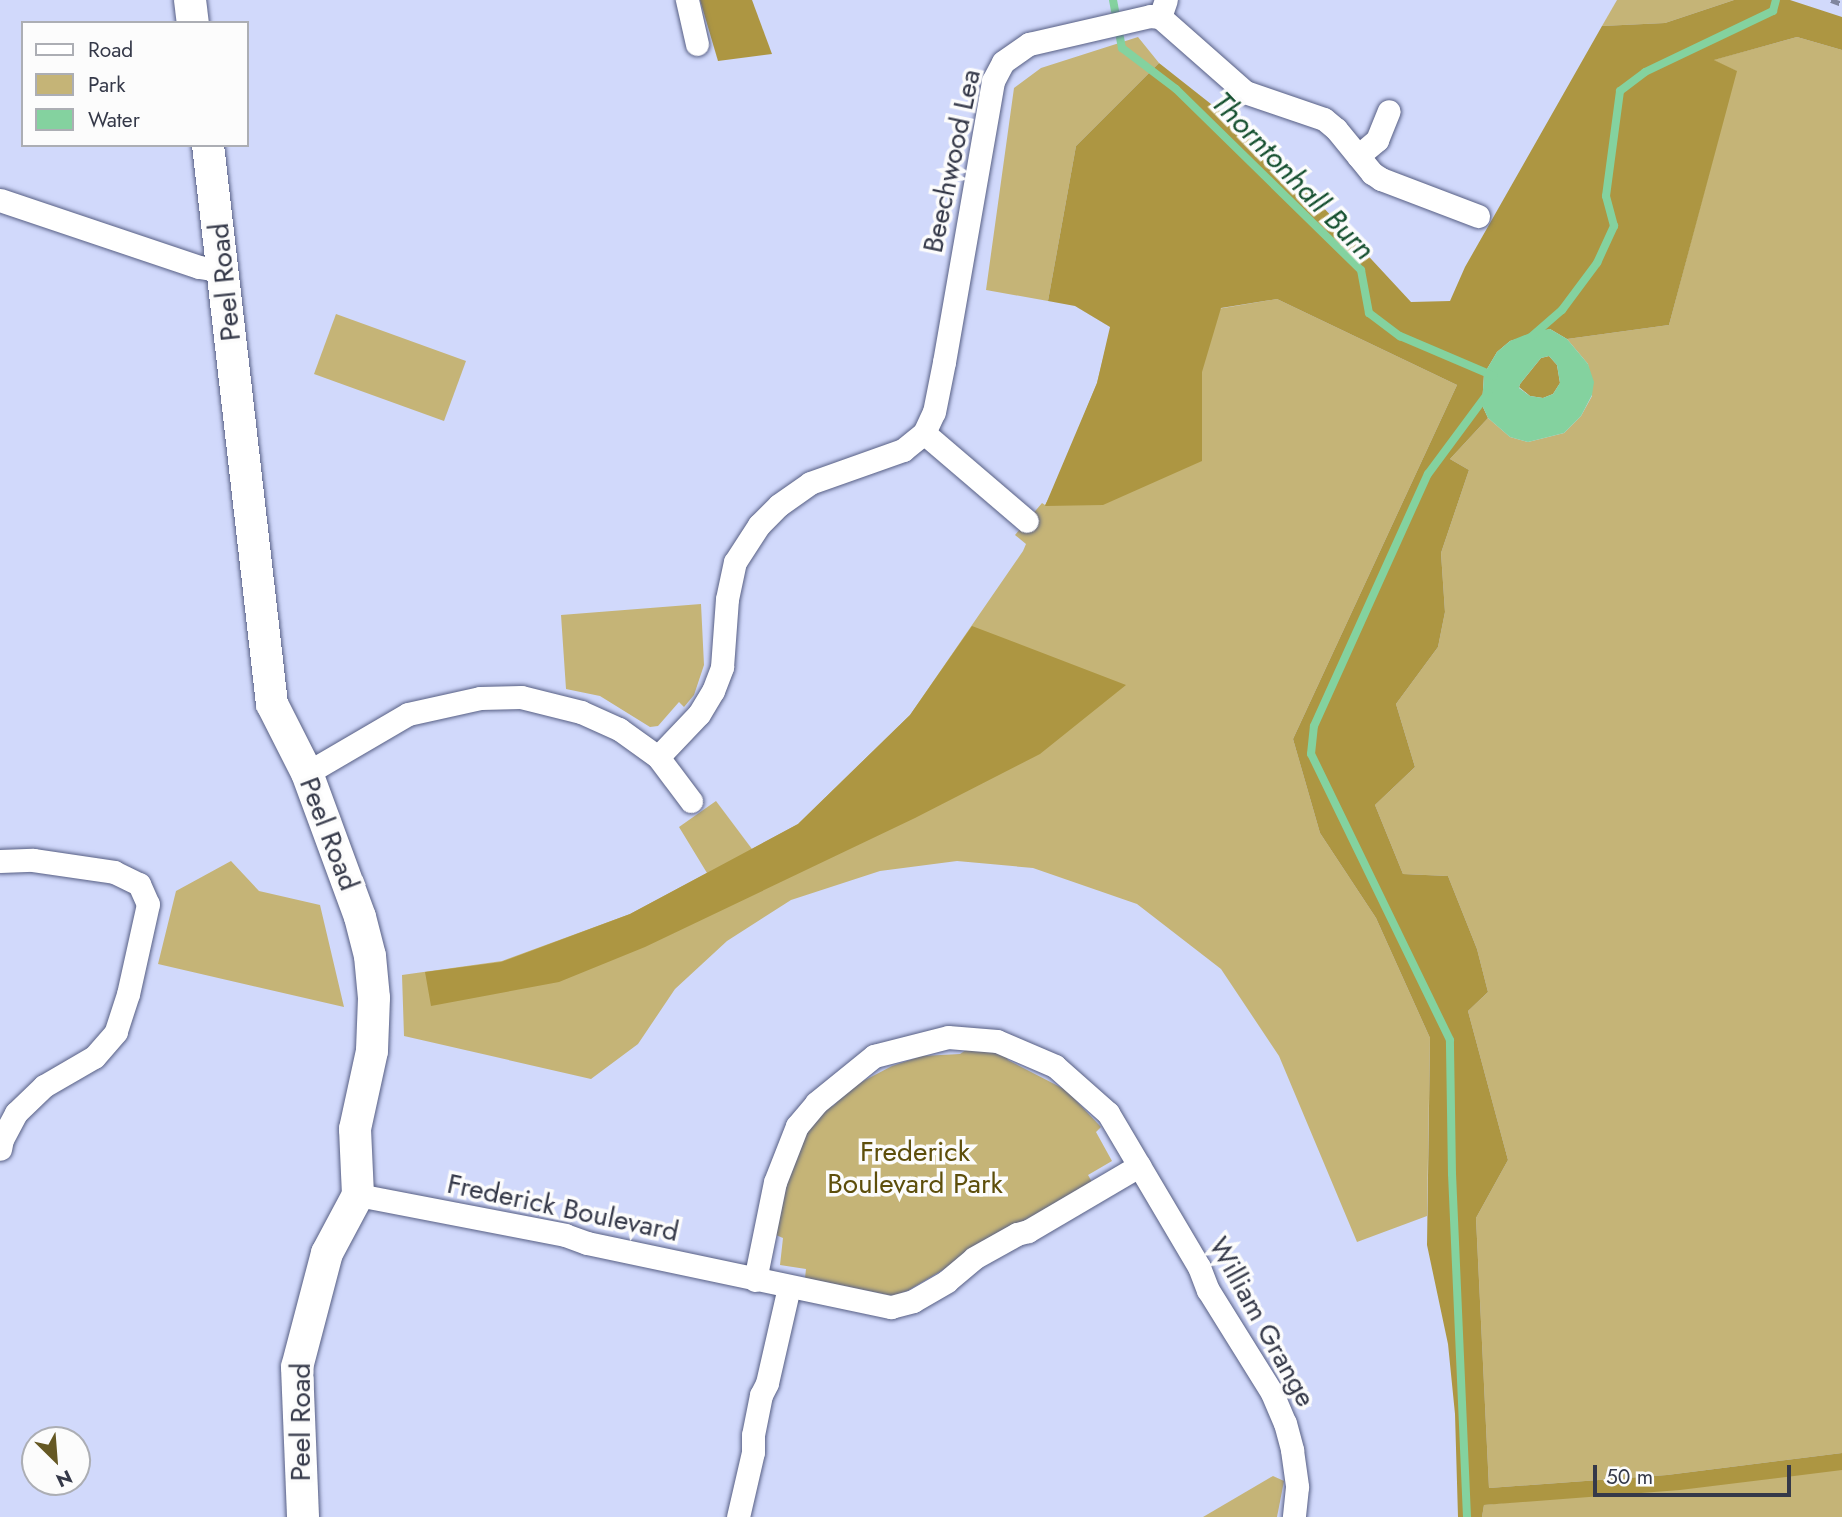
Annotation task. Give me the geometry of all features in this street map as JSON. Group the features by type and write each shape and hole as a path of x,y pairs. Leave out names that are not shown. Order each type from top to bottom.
{"street":[{"path":"190,0 193,21"},
{"path":"687,0 697,44"},
{"name":"Beechwood Lea","path":"925,433 934,412 944,362 993,81 1003,62 1029,44 1159,11 1238,87 1254,96 1324,119 1381,179 1478,216"},
{"path":"1358,156 1377,140 1389,111"},
{"name":"Peel Road","path":"208,147 272,704 307,773 360,917 370,956 374,999 372,1051 355,1129 358,1195 327,1253 297,1367 303,1517"},
{"path":"0,200 199,267 224,271"},
{"path":"658,757 699,714 713,691 722,667 727,599 735,562 759,525 779,505 810,483 903,450 925,433 1027,521"},
{"path":"307,773 408,714 480,698 522,697 581,712 619,729 658,757 691,801"},
{"path":"0,861 33,860 114,872 139,884 148,904 128,994 116,1032 94,1057 44,1086 16,1113 2,1139 0,1149"},
{"path":"755,1280 775,1182 797,1126 816,1102 874,1056 948,1037 997,1041 1055,1066 1108,1113 1139,1166"},
{"name":"Frederick Boulevard","path":"358,1195 565,1235 587,1243 891,1307 899,1306 947,1281 974,1258 1017,1234 1028,1231 1139,1166"},
{"name":"William Grange","path":"1139,1166 1199,1267 1208,1290 1265,1381 1285,1423 1297,1487 1294,1517"},
{"path":"738,1517 753,1452 752,1435 789,1287"}],"green space":[{"path":"1617,0 1734,0 1665,23 1602,26"},
{"path":"1138,37 1159,63 1076,146 1048,301 986,290 1014,88 1041,68"},
{"path":"1797,37 1842,50 1842,1453 1667,1475 1489,1488 1476,1218 1508,1160 1468,1011 1488,992 1477,949 1448,876 1403,874 1375,805 1415,767 1396,704 1438,647 1445,612 1441,553 1469,470 1450,459 1488,418 1510,437 1528,442 1564,433 1581,416 1592,396 1588,364 1567,339 1669,325 1736,71 1713,60"},
{"path":"1277,299 1457,385 1293,739 1320,833 1376,918 1430,1038 1427,1216 1357,1242 1279,1056 1221,969 1137,904 1033,868 957,861 880,871 791,900 727,941 675,989 638,1044 591,1079 404,1036 402,975 502,961 630,914 707,873 679,827 716,801 752,849 798,824 910,715 1023,551 1026,544 1015,535 1042,503 1045,505 1054,489 1097,383 1111,327"},
{"path":"336,314 466,361 444,421 314,374"},
{"path":"701,604 704,665 694,695 684,707 679,702 658,726 650,727 600,696 566,689 561,615"},
{"path":"231,861 259,891 320,905 344,1007 158,964 176,891"},
{"name":"Frederick Boulevard Park","path":"972,1046 1003,1050 1008,1060 1066,1090 1101,1127 1096,1132 1112,1161 1088,1175 1092,1182 907,1291 893,1296 805,1278 806,1269 780,1265 783,1238 776,1235 788,1179 803,1143 803,1131 822,1107 833,1106 852,1087 892,1066 922,1056 960,1054"},
{"path":"1842,1468 1842,1517 1482,1517 1484,1505"},
{"path":"1273,1476 1284,1481 1277,1517 1203,1517"}],"shaded area":[{"path":"700,0 752,0 772,54 718,61"},
{"path":"1734,0 1790,0 1842,17 1842,50 1797,37 1714,60 1737,71 1669,325 1567,339 1550,329 1510,341 1497,352 1484,374 1482,405 1488,418 1450,459 1469,470 1441,553 1445,612 1438,647 1396,704 1415,767 1375,805 1403,874 1448,876 1477,949 1488,992 1468,1011 1508,1160 1476,1218 1489,1488 1667,1475 1842,1453 1842,1470 1680,1490 1484,1505 1482,1517 1458,1517 1455,1414 1448,1344 1427,1245 1430,1038 1376,918 1320,833 1293,739 1457,385 1277,299 1221,308 1202,372 1202,461 1103,505 1045,506 1097,383 1110,327 1075,306 1048,301 1076,146 1159,63 1230,119 1321,205 1411,302 1450,301 1465,267 1602,26 1665,23"},
{"path":"1549,356 1557,365 1560,383 1553,394 1543,398 1530,396 1519,387 1520,384 1541,358"},
{"path":"972,626 1126,685 1040,754 915,818 645,947 559,982 431,1006 425,972 501,962 630,914 798,824 910,715"}],"water":[{"path":"1550,329 1567,339 1588,364 1594,382 1592,395 1581,416 1564,433 1528,442 1510,437 1488,418 1482,405 1484,374 1497,352 1510,341 1535,331","holes":["1549,356 1557,365 1560,383 1553,394 1543,398 1530,396 1519,388 1541,358"]}],"waterway":[{"name":"Thorntonhall Burn","path":"1113,0 1122,48 1176,89 1361,270 1369,313 1400,336 1494,376"},
{"name":"Thorntonhall Burn","path":"1532,336 1562,310 1597,263 1614,226 1606,196 1620,91 1645,72 1773,11 1776,0"},
{"path":"1467,1517 1452,1174 1450,1040 1311,754 1314,726 1428,474 1488,393"}],"railway":[{"path":"1831,0 1842,4"}]}
